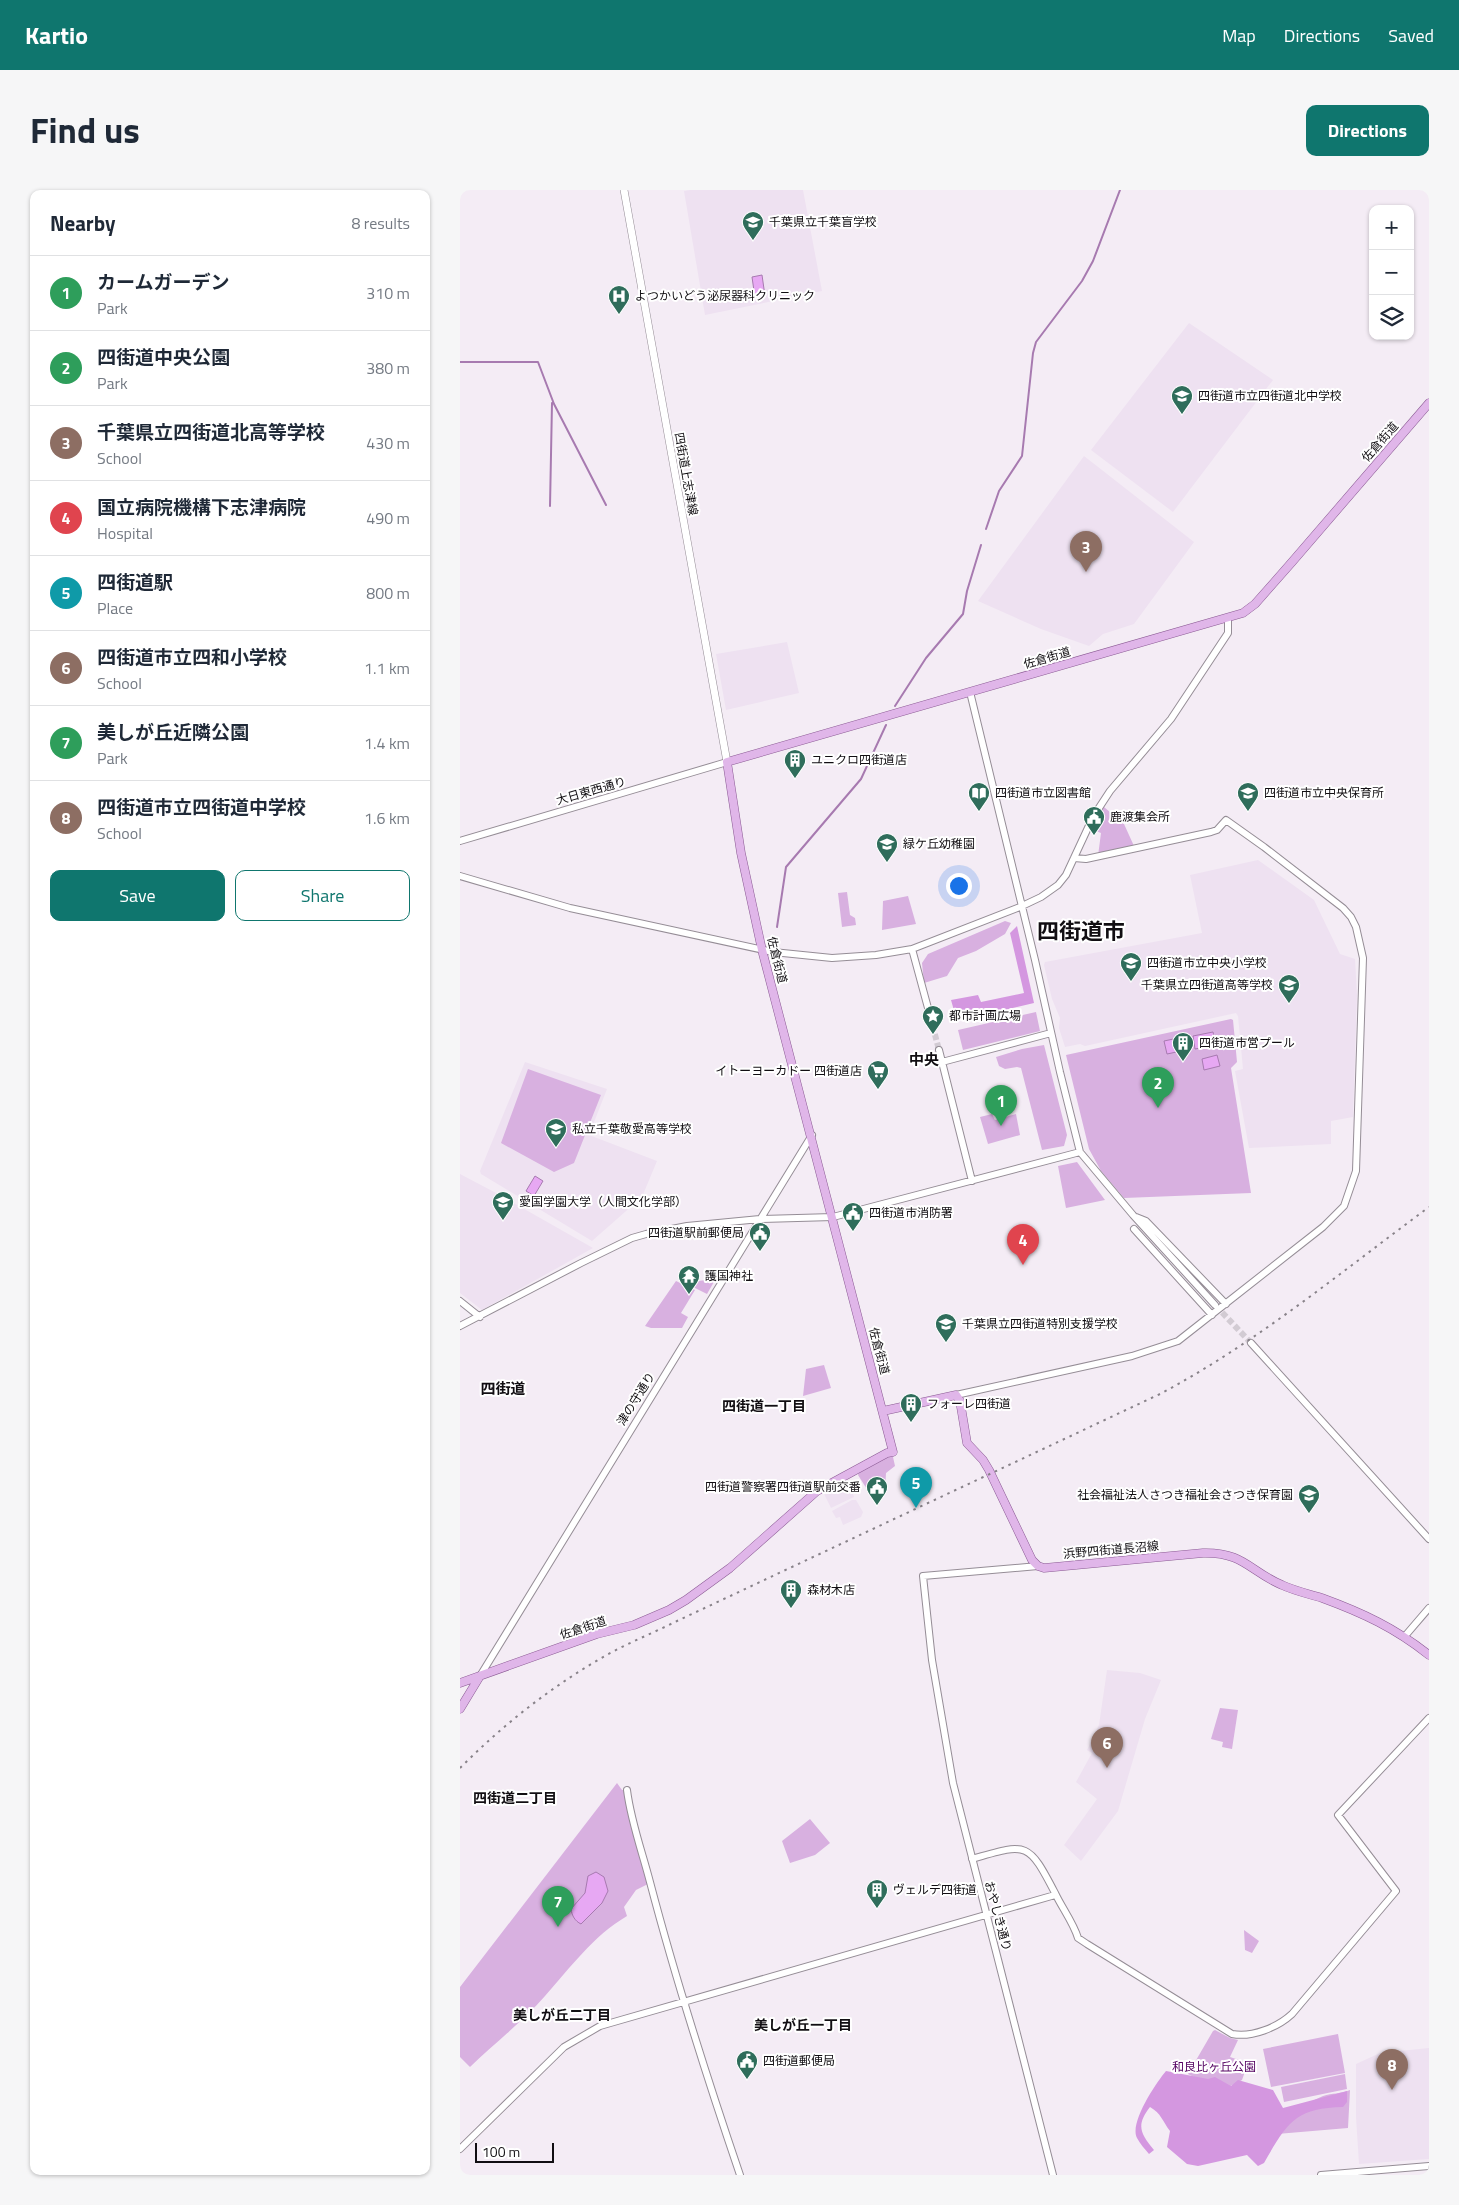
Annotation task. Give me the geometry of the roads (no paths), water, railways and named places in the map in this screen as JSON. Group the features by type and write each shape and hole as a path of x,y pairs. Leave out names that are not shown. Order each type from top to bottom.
{"main road":[{"name":"四街道上志津線","path":"624,190 728,762"},
{"name":"佐倉街道","path":"480,1676 597,1634 650,1619 686,1600 730,1568 818,1491 887,1453 893,1452 812,1135 762,950 741,853 728,762 1243,613 1255,604 1429,403"},
{"path":"883,1411 956,1394 960,1401 967,1443 986,1466 1032,1560 1038,1566"},
{"name":"浜野四街道長沼線","path":"1038,1566 1044,1568 1203,1553 1226,1554 1238,1559 1274,1582 1347,1608 1405,1636 1429,1655"},
{"path":"460,1683 480,1676"},
{"path":"460,1709 480,1676"}],"street":[{"path":"460,876 570,908 762,950 832,958 876,955 912,949 1020,907 1052,891 1066,875 1093,817 1110,791 1171,719 1228,633 1228,618"},
{"path":"970,692 1080,1152 1133,1215 1215,1305"},
{"name":"大日東西通り","path":"460,841 728,762"},
{"path":"956,1394 1156,1349 1184,1338 1323,1227 1344,1206 1356,1171 1363,1003 1363,949 1356,927 1344,908 1264,846 1226,820 1217,830 1211,832 1086,859 1074,858"},
{"path":"912,949 928,1008"},
{"path":"942,1062 1051,1033"},
{"path":"939,1050 972,1181"},
{"name":"津の守通り","path":"480,1676 812,1135"},
{"path":"460,1326 632,1238 687,1226 760,1219 833,1217 1080,1152"},
{"path":"1133,1215 1146,1221 1226,1304"},
{"path":"1134,1229 1212,1315"},
{"path":"460,1302 480,1316"},
{"path":"1251,1343 1429,1539"},
{"name":"おやしき通り","path":"1038,1566 923,1576 932,1660 953,1783 1053,2175"},
{"path":"1405,1636 1429,1608"},
{"path":"972,1859 1011,1848 1030,1853 1041,1866 1078,1938 1227,2031 1242,2035 1282,2023 1311,1994 1396,1891 1338,1815 1429,1718"},
{"path":"626,1790 656,1906 740,2175"},
{"path":"460,2149 564,2047 600,2026 1056,1895"},
{"path":"1321,2175 1429,2166"}],"waterway":[{"path":"986,529 999,491 1022,456 1033,353 1036,342 1082,281 1093,261 1120,190"},
{"path":"460,362 538,362 554,404 606,505"},
{"path":"550,506 552,403"},
{"path":"895,706 926,658 963,614 967,591 981,545"},
{"path":"777,927 786,867 861,779 886,725"}],"tunnel":[{"path":"928,1008 939,1050"},
{"path":"1216,1306 1251,1343"}],"railway":[{"path":"460,1768 526,1710 561,1684 608,1655 1160,1394 1196,1374 1264,1330 1429,1207"}],"place":[{"name":"千葉県立千葉盲学校","path":"753,241"},
{"name":"よつかいどう泌尿器科クリニック","path":"619,315"},
{"name":"四街道市立四街道北中学校","path":"1182,415"},
{"name":"千葉県立四街道北高等学校","path":"1086,572"},
{"name":"ユニクロ四街道店","path":"795,779"},
{"name":"四街道市立図書館","path":"979,812"},
{"name":"四街道市立中央保育所","path":"1248,812"},
{"name":"鹿渡集会所","path":"1094,836"},
{"name":"緑ケ丘幼稚園","path":"887,863"},
{"name":"四街道市立中央小学校","path":"1131,982"},
{"name":"千葉県立四街道高等学校","path":"1289,1004"},
{"name":"都市計画広場","path":"933,1035"},
{"name":"四街道市営プール","path":"1183,1062"},
{"name":"イトーヨーカドー 四街道店","path":"878,1090"},
{"name":"四街道中央公園","path":"1158,1108"},
{"name":"カームガーデン","path":"1001,1126"},
{"name":"私立千葉敬愛高等学校","path":"556,1148"},
{"name":"愛国学園大学（人間文化学部）","path":"503,1221"},
{"name":"四街道市消防署","path":"853,1232"},
{"name":"四街道駅前郵便局","path":"760,1252"},
{"name":"国立病院機構下志津病院","path":"1023,1265"},
{"name":"護国神社","path":"689,1295"},
{"name":"千葉県立四街道特別支援学校","path":"946,1343"},
{"name":"フォーレ四街道","path":"911,1423"},
{"name":"四街道警察署四街道駅前交番","path":"877,1506"},
{"name":"四街道駅","path":"916,1508"},
{"name":"社会福祉法人さつき福祉会さつき保育園","path":"1309,1514"},
{"name":"森材木店","path":"791,1609"},
{"name":"四街道市立四和小学校","path":"1107,1768"},
{"name":"ヴェルデ四街道","path":"877,1909"},
{"name":"美しが丘近隣公園","path":"558,1927"},
{"name":"四街道郵便局","path":"747,2080"},
{"name":"四街道市立四街道中学校","path":"1392,2090"}],"district":[{"name":"四街道市","path":"1081,931"},
{"name":"中央","path":"924,1060"},
{"name":"四街道","path":"503,1389"},
{"name":"四街道一丁目","path":"764,1406"},
{"name":"四街道二丁目","path":"515,1798"},
{"name":"美しが丘二丁目","path":"562,2015"},
{"name":"美しが丘一丁目","path":"803,2025"}],"park label":[{"name":"和良比ヶ丘公園","path":"1214,2067"}]}
